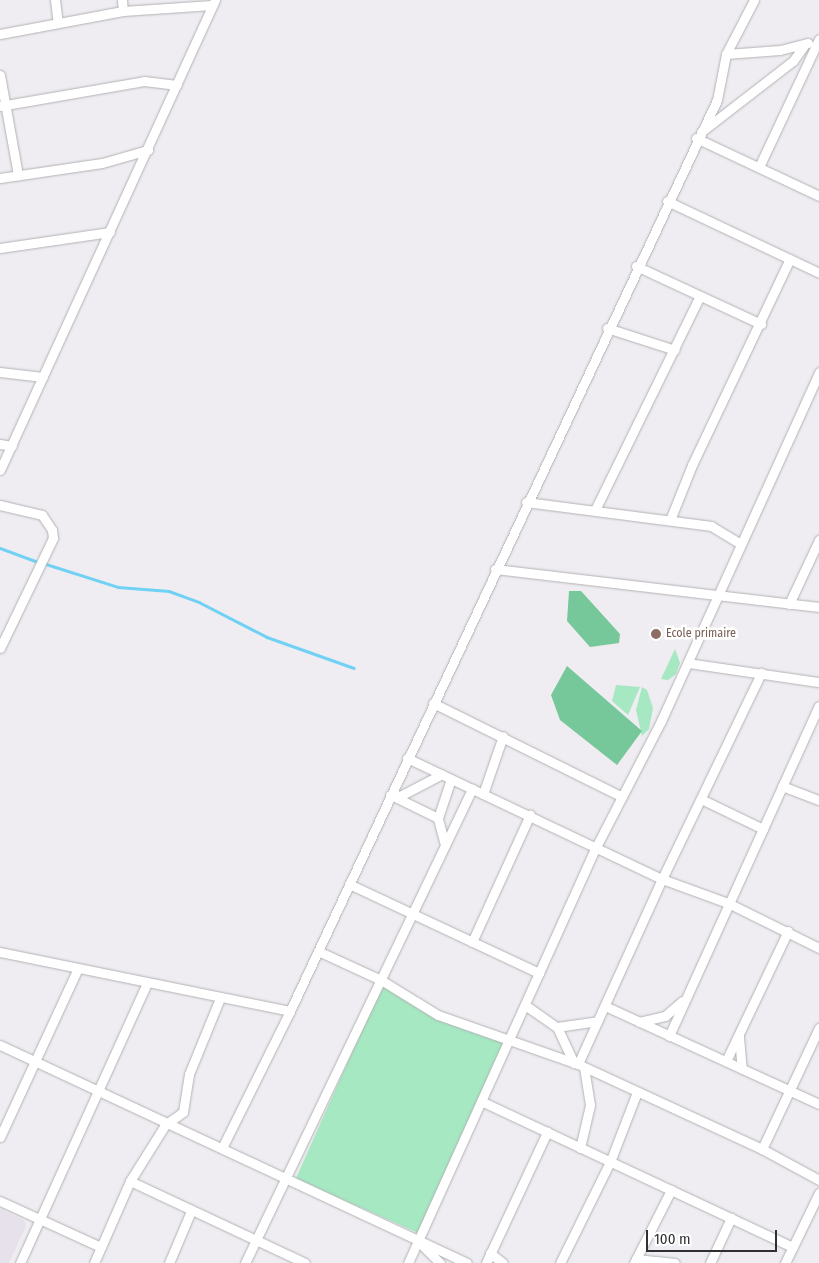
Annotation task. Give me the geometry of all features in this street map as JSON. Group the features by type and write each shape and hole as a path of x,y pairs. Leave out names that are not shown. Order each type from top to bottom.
{"street":[{"path":"55,0 58,23"},
{"path":"122,0 124,11"},
{"path":"222,1148 318,951 666,201 716,100 726,54 754,0"},
{"path":"0,34 124,11 214,3 0,470"},
{"path":"726,54 780,50 805,44 819,38"},
{"path":"758,168 819,38"},
{"path":"697,136 793,61 805,44"},
{"path":"0,75 2,105 18,175"},
{"path":"2,105 144,81 177,85"},
{"path":"697,136 758,168 819,196"},
{"path":"0,178 102,163 148,150"},
{"path":"666,201 819,273"},
{"path":"0,248 110,232"},
{"path":"670,520 692,465 761,324 790,259"},
{"path":"636,266 761,324"},
{"path":"595,510 700,296"},
{"path":"607,328 675,350"},
{"path":"0,372 43,378"},
{"path":"408,1263 483,1102 509,1038 595,849 688,663 819,375"},
{"path":"0,444 12,446"},
{"path":"526,502 711,526 741,544"},
{"path":"0,505 42,515 52,530 53,538 0,648"},
{"path":"789,604 819,540"},
{"path":"495,570 819,607"},
{"path":"688,663 819,682"},
{"path":"578,1065 662,880 761,673"},
{"path":"433,702 622,797"},
{"path":"669,1036 819,706"},
{"path":"483,794 503,736"},
{"path":"407,758 530,815 595,849 662,880 728,903 819,948"},
{"path":"390,795 400,796 442,774"},
{"path":"445,845 438,818 451,779"},
{"path":"782,786 819,800"},
{"path":"245,1263 472,789"},
{"path":"390,795 438,818"},
{"path":"701,799 763,829"},
{"path":"472,942 530,815"},
{"path":"349,884 539,973"},
{"path":"726,1061 788,931"},
{"path":"318,951 381,980 438,1015 509,1038 578,1065 762,1149 819,1180"},
{"path":"0,952 220,998 290,1010"},
{"path":"0,1137 78,968"},
{"path":"20,1263 148,983"},
{"path":"638,1022 665,1016 688,995"},
{"path":"94,1263 130,1181 165,1124 183,1112 189,1074 220,998"},
{"path":"524,1005 557,1027 578,1065 590,1105 580,1148"},
{"path":"605,1006 819,1104"},
{"path":"557,1027 598,1021"},
{"path":"762,1149 819,1028"},
{"path":"739,1033 742,1069"},
{"path":"0,1046 467,1263"},
{"path":"560,1263 610,1162 637,1092"},
{"path":"483,1102 793,1247"},
{"path":"486,1263 547,1132"},
{"path":"130,1181 191,1212 305,1263"},
{"path":"671,1190 635,1261 675,1263"},
{"path":"785,1263 819,1193"},
{"path":"0,1201 101,1247"},
{"path":"170,1263 191,1212"},
{"path":"710,1263 731,1218"},
{"path":"418,1240 440,1263"},
{"path":"490,1252 503,1263"}],"shaded area":[{"path":"0,1209 24,1220 26,1226 9,1263 0,1263"}],"green space":[{"path":"569,591 581,591 620,634 619,643 590,647 567,621"},
{"path":"675,649 680,663 676,674 668,680 661,679"},
{"path":"567,666 642,731 617,765 560,720 551,695"},
{"path":"616,685 640,687 628,715 612,701"},
{"path":"642,687 647,690 653,708 649,729 642,736 636,710"},
{"path":"382,985 505,1040 419,1234 296,1179"}],"waterway":[{"path":"0,548 38,562"},
{"path":"43,563 118,587 169,591 199,602 267,637 354,668"}],"place":[{"name":"Ecole primaire","path":"656,634"}]}
